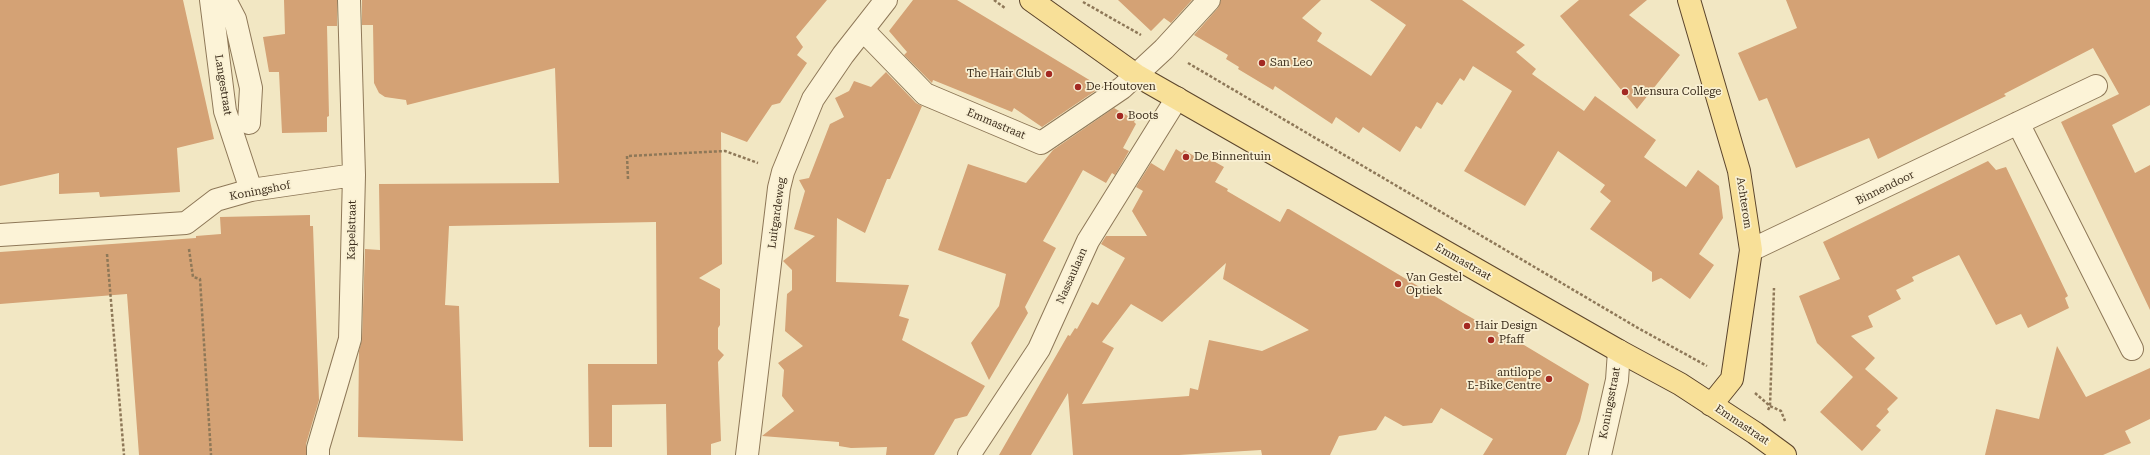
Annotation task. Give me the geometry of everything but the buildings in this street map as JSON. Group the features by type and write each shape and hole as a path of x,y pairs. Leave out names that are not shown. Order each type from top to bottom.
{"main road":[{"name":"Emmastraat","path":"1031,0 1136,75 1619,351 1680,384 1755,432 1785,455"},
{"name":"Achterom","path":"1689,0 1739,171 1751,250 1732,379"},
{"path":"1711,405 1732,379"}],"street":[{"name":"Langestraat","path":"211,0 225,111 251,190"},
{"path":"225,0 235,20 251,88 249,123"},
{"name":"Kapelstraat","path":"318,455 318,448 350,340 354,175 349,0"},
{"name":"Luitgardeweg","path":"747,455 778,188 783,172 813,99 843,55 886,0"},
{"path":"1136,75 1164,49 1209,0"},
{"name":"Emmastraat","path":"863,30 925,94 1041,143 1122,88 1136,75"},
{"name":"Binnendoor","path":"1751,250 2096,86"},
{"name":"Nassaulaan","path":"969,455 1039,349 1088,241 1177,98"},
{"path":"2018,123 2132,349"},
{"name":"Koningshof","path":"0,235 102,227 186,223 216,200 251,190 354,175"},
{"name":"Koningsstraat","path":"1600,455 1616,380 1619,351"}],"path":[{"path":"1080,0 1638,328 1754,392 1770,406 1781,411 1786,423"},
{"path":"628,179 627,156 725,151 783,172"},
{"path":"102,227 109,272 124,455"},
{"path":"190,256 193,277 200,279 211,455"}],"place":[{"name":"San Leo","path":"1262,63"},
{"name":"The Hair Club","path":"1049,74"},
{"name":"De Houtoven","path":"1078,87"},
{"name":"Mensura College","path":"1625,92"},
{"name":"Boots","path":"1120,116"},
{"name":"De Binnentuin","path":"1186,157"},
{"name":"Van Gestel Optiek","path":"1398,284"},
{"name":"Hair Design","path":"1467,326"},
{"name":"Pfaff","path":"1491,340"},
{"name":"antilope E-Bike Centre","path":"1549,379"}]}
